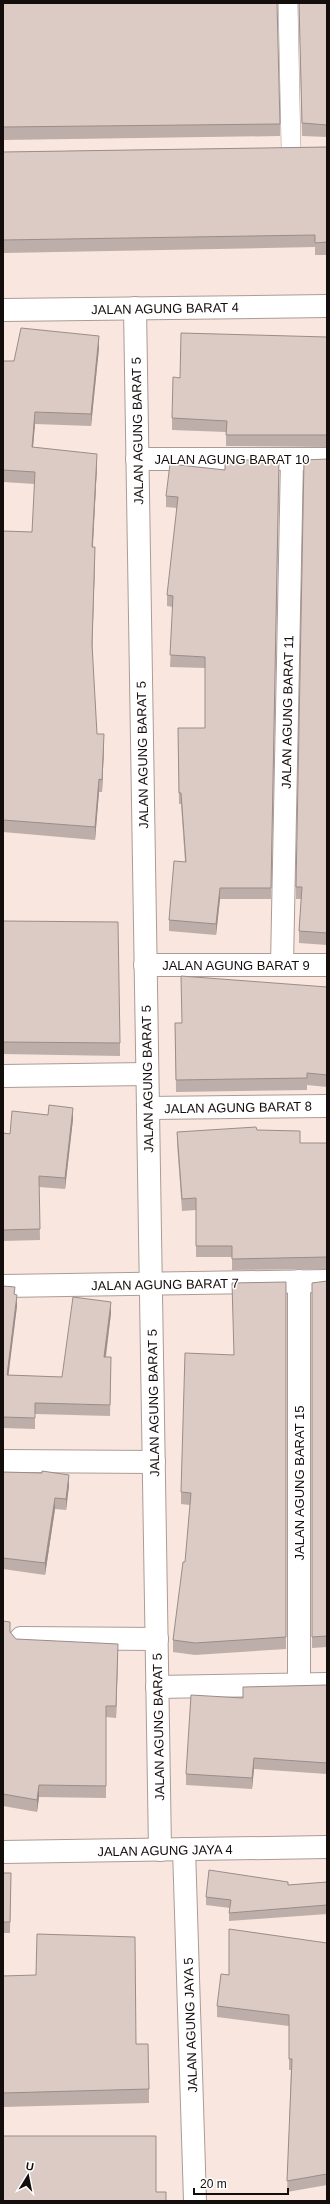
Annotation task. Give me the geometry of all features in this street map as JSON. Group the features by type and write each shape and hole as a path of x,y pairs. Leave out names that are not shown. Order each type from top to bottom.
{"street":[{"path":"283,148 312,148"},
{"name":"JALAN AGUNG BARAT 4","path":"3,310 327,306"},
{"name":"JALAN AGUNG BARAT 5","path":"135,308 160,1850"},
{"name":"JALAN AGUNG BARAT 10","path":"137,459 327,459"},
{"name":"JALAN AGUNG BARAT 11","path":"282,965 292,459"},
{"name":"JALAN AGUNG BARAT 9","path":"145,965 327,965"},
{"path":"3,1076 147,1074"},
{"name":"JALAN AGUNG BARAT 8","path":"148,1108 327,1106"},
{"name":"JALAN AGUNG BARAT 15","path":"299,1281 299,1685"},
{"name":"JALAN AGUNG BARAT 7","path":"3,1286 151,1285 327,1281"},
{"path":"3,1461 154,1462"},
{"path":"21,1638 157,1639"},
{"path":"157,1687 327,1684"},
{"name":"JALAN AGUNG JAYA 4","path":"3,1852 327,1847"},
{"name":"JALAN AGUNG JAYA 5","path":"184,1849 195,2201"}],"lane":[{"path":"283,148 288,3"}],"building":[{"path":"3,3 277,3 280,124 3,127"},
{"path":"299,3 327,3 327,125 302,123"},
{"path":"327,147 327,242 315,243 315,235 3,240 3,152"},
{"path":"21,328 99,336 91,414 35,412 32,447 97,454 92,547 95,547 92,644 97,734 104,734 102,780 99,779 95,827 3,820 3,531 32,532 35,472 3,470 3,361 14,361"},
{"path":"181,333 327,337 327,435 226,435 227,421 172,418 173,377 180,378"},
{"path":"327,459 327,933 299,931 302,887 296,887 304,460"},
{"path":"225,460 279,460 271,888 220,888 216,924 169,920 174,861 186,862 181,793 179,793 178,728 205,728 205,657 170,655 173,596 167,595 178,497 166,496 170,464 225,470"},
{"path":"3,921 118,922 120,1043 3,1042"},
{"path":"181,976 327,987 327,1075 307,1073 307,1078 176,1080 175,1023 182,1023"},
{"path":"49,1105 73,1108 65,1178 39,1176 40,1229 3,1230 3,1133 10,1134 12,1111 48,1115"},
{"path":"256,1127 257,1130 300,1131 300,1143 327,1143 327,1257 232,1259 232,1246 196,1246 196,1198 182,1199 177,1132"},
{"path":"327,1281 327,1636 312,1637 312,1283"},
{"path":"286,1282 286,1637 195,1643 173,1640 183,1562 185,1562 191,1493 181,1492 185,1353 234,1355 232,1283"},
{"path":"3,1286 15,1287 14,1294 17,1295 7,1375 62,1377 73,1297 111,1302 104,1357 111,1357 110,1405 35,1403 35,1418 3,1417"},
{"path":"42,1471 69,1475 66,1499 55,1498 45,1563 3,1558 3,1472 42,1473"},
{"path":"3,1621 10,1622 10,1632 16,1639 118,1644 116,1706 106,1706 106,1786 39,1785 37,1800 3,1794"},
{"path":"327,1685 327,1763 254,1758 252,1778 186,1774 191,1695 243,1698 243,1687"},
{"path":"209,1870 288,1882 288,1885 327,1882 327,1905 229,1913 231,1900 206,1897"},
{"path":"3,1873 11,1873 10,1922 3,1922"},
{"path":"229,1929 327,1943 327,2174 287,2181 292,2059 289,2059 289,2015 217,2006 221,1974 229,1975"},
{"path":"37,1934 135,1937 136,2044 148,2044 149,2089 3,2093 3,1976 36,1975"},
{"path":"3,2136 156,2136 156,2192 166,2192 166,2201 3,2201"}]}
